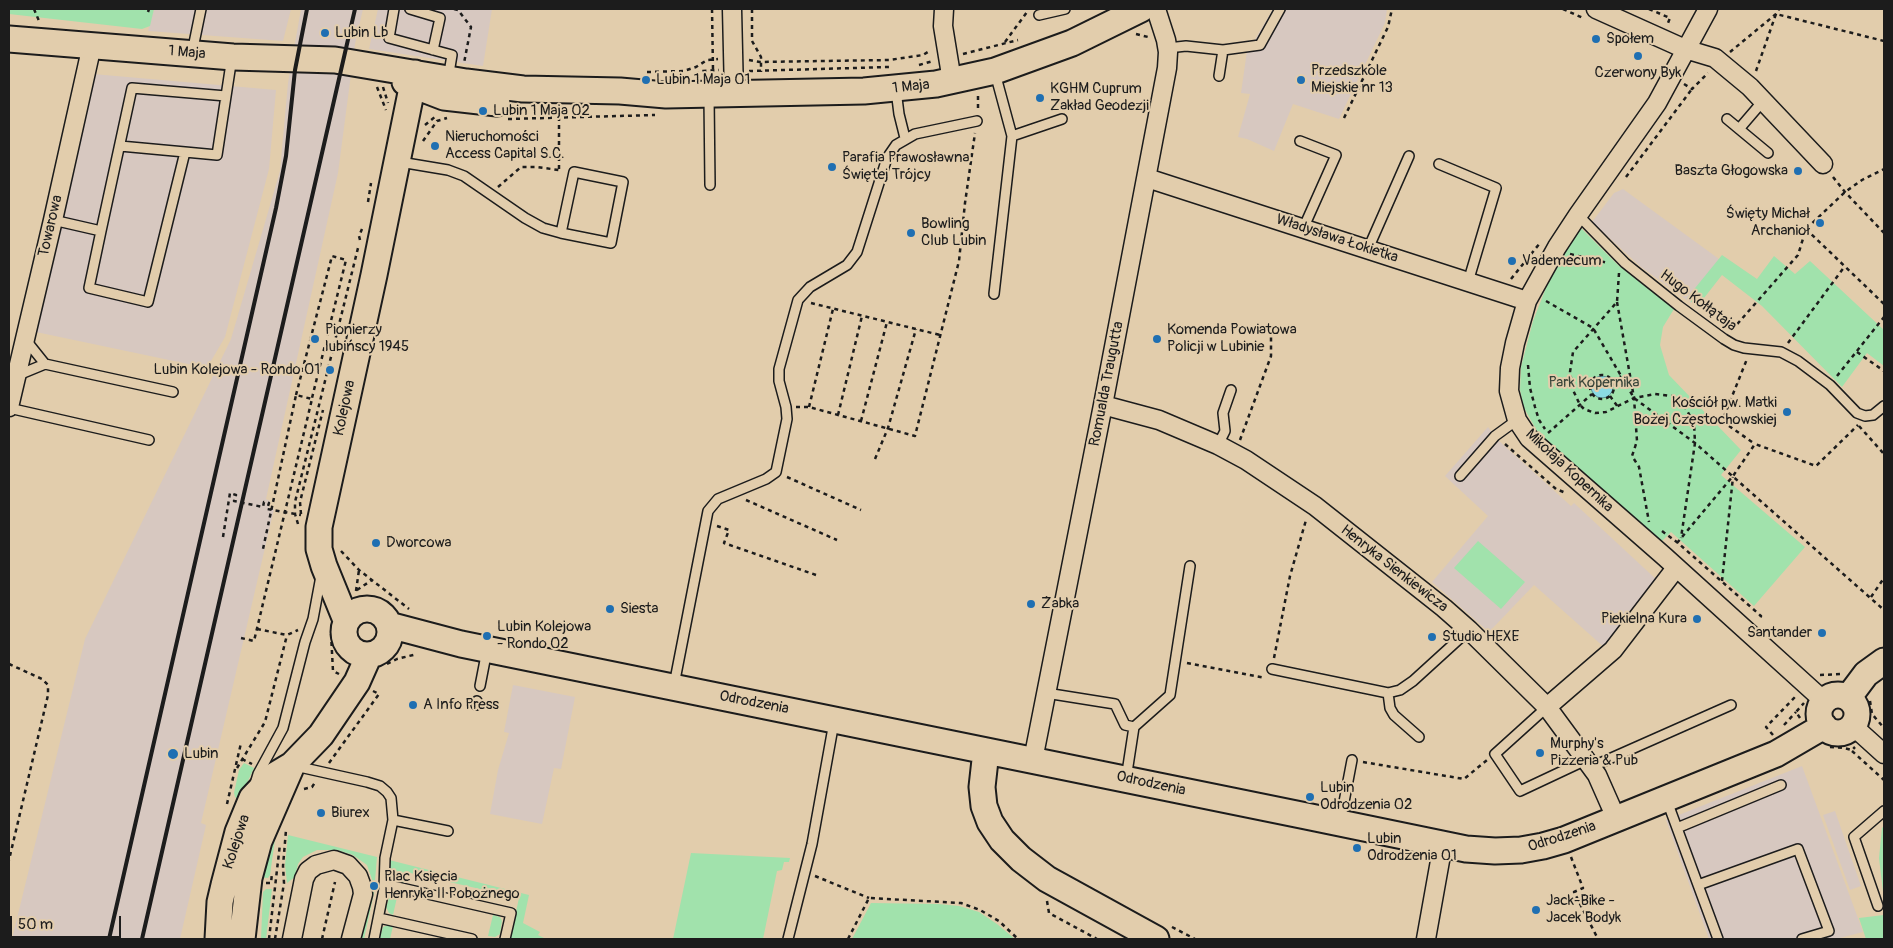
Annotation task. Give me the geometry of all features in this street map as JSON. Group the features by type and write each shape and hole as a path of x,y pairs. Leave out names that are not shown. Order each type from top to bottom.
{"street":[{"path":"732,9 734,94"},
{"path":"944,9 943,26 948,61"},
{"name":"1 Maja","path":"9,39 232,57 335,60 365,65 452,90 620,91 664,105 711,82 734,94 897,78 948,61 996,77 1142,9"},
{"name":"Romualda Traugutta","path":"1032,760 1103,405 1167,68 1168,48 1156,9"},
{"path":"1596,9 1685,49 1714,58 1750,87 1823,164"},
{"name":"Mikołaja Kopernika","path":"1708,9 1657,102 1582,219 1557,247 1535,304 1515,343 1510,368 1509,391 1517,420 1530,438 1824,702"},
{"name":"Towarowa","path":"9,407 92,45"},
{"name":"Kolejowa","path":"407,163 414,79"},
{"name":"Kolejowa","path":"355,606 324,566 319,549 319,527 418,114 429,104 452,90"},
{"name":"Władysława Łokietka","path":"1147,178 1535,304"},
{"name":"Henryka Sienkiewicza","path":"1103,405 1159,420 1218,445 1252,465 1315,506 1444,608 1547,707 1597,775 1616,818"},
{"path":"1547,707 1613,650 1670,563"},
{"path":"355,606 379,612 387,620 376,648 346,643 344,628 355,606"},
{"name":"Odrodzenia","path":"376,648 460,644 1444,844 1485,850 1521,850 1564,840 1776,754 1824,726"},
{"name":"Kolejowa","path":"218,939 220,902 224,885 238,832 252,798 272,777 292,765 321,735 357,682 376,648"},
{"path":"1848,698 1866,674 1884,661"},
{"path":"1852,738 1857,709 1848,698 1839,695 1832,696 1824,702 1819,715 1824,726 1884,754"},
{"path":"986,751 982,787 984,806 990,822 1002,840 1021,859 1047,879 1156,939"},
{"name":"Kolejowa","path":"242,939 249,878 259,841 292,765"},
{"path":"1426,939 1444,844"},
{"path":"292,939 304,878 308,871 316,865 334,860 348,865 358,876 362,887 361,900 351,939"}],"lane":[{"path":"192,54 201,9"},
{"path":"394,9 389,38 452,55 452,90"},
{"path":"410,9 440,18 433,50"},
{"path":"1039,15 1065,9"},
{"path":"1168,48 1186,46 1223,50 1260,45 1280,9"},
{"path":"1219,76 1223,50"},
{"path":"120,146 217,155 232,57"},
{"path":"994,294 1012,136 996,77"},
{"path":"897,78 899,114 905,138"},
{"path":"710,185 711,82"},
{"path":"185,152 148,302 89,288 132,88 226,96"},
{"path":"1739,129 1764,101"},
{"path":"1012,136 1062,119"},
{"path":"1727,119 1768,153"},
{"path":"673,687 708,510 718,499 766,479 776,472 787,420 778,369 798,300 810,287 847,266 858,252 887,158 896,144 916,134 977,121"},
{"path":"1300,141 1336,155 1303,228"},
{"path":"1368,249 1410,156"},
{"path":"407,163 448,170 464,176 525,218 543,228 561,233 611,243 623,182 574,172 561,233"},
{"path":"1440,164 1496,188 1468,282"},
{"name":"Hugo Kołłątaja","path":"1582,219 1625,262 1679,306 1724,339 1734,345 1781,352 1798,361 1830,385 1857,413 1865,416"},
{"path":"53,220 101,231"},
{"path":"24,339 45,364"},
{"path":"15,376 45,364 173,392"},
{"path":"1218,445 1226,431 1223,413 1231,390"},
{"path":"1865,416 1873,415 1884,406"},
{"path":"9,407 149,440"},
{"path":"1460,476 1495,436 1517,420"},
{"path":"252,798 258,774 279,737 288,713 305,642 313,619 324,566"},
{"path":"1126,779 1134,727 1170,695 1190,566"},
{"path":"1272,668 1388,693 1400,690 1413,681 1469,630"},
{"path":"480,686 487,649"},
{"path":"1046,693 1114,704 1125,725 1134,727"},
{"path":"1388,693 1390,708 1394,715 1419,737"},
{"path":"1547,707 1494,754 1520,791 1731,705"},
{"path":"788,939 806,872 834,720"},
{"path":"1340,823 1352,760"},
{"path":"292,765 380,786 391,798 393,820 384,858 384,884 374,939"},
{"path":"1677,828 1781,785"},
{"path":"1666,798 1718,939"},
{"path":"1878,906 1854,837 1884,811"},
{"path":"393,820 448,831"},
{"path":"1698,885 1798,849 1829,931 1802,939"},
{"path":"384,884 511,913 505,939"},
{"path":"379,918 472,939"}],"path":[{"path":"34,9 41,28"},
{"path":"407,163 430,128 437,121 452,90 472,27 458,10 454,9"},
{"path":"711,82 713,59 712,9"},
{"path":"752,9 752,41 760,57 761,72"},
{"path":"1004,43 1029,9"},
{"path":"1344,118 1388,27 1392,9"},
{"path":"1750,87 1776,14 1884,41"},
{"path":"1134,34 1152,38"},
{"path":"917,65 948,61 1022,39"},
{"path":"711,82 743,58 760,62 889,60 923,55 933,48 948,61"},
{"path":"696,67 707,60 713,59 761,72 897,78"},
{"path":"695,74 703,71 711,82"},
{"path":"786,407 809,407 914,436 959,261 977,121 979,101 977,94 996,77"},
{"path":"1622,180 1629,175 1692,89"},
{"path":"502,119 559,118 664,105"},
{"path":"559,118 559,170"},
{"path":"1823,164 1845,192 1884,233"},
{"path":"490,194 521,167 574,172"},
{"path":"1724,339 1798,255 1806,229 1845,192 1862,180 1884,170"},
{"path":"1582,219 1567,254 1610,263"},
{"path":"1806,229 1884,304"},
{"path":"240,638 254,642 346,260 332,256 296,395 262,549"},
{"path":"1618,265 1617,302 1634,398 1637,441 1632,456 1639,466 1649,522"},
{"path":"1781,352 1845,266"},
{"path":"1535,304 1546,300 1549,293"},
{"path":"798,300 940,335"},
{"path":"1546,300 1593,328 1634,398 1695,443 1884,610"},
{"path":"1617,302 1577,345 1571,358 1570,372 1573,390 1580,405 1594,413 1618,408 1634,398 1665,394 1678,399 1685,407 1694,424 1695,443 1681,538"},
{"path":"809,407 833,308"},
{"path":"838,415 862,316"},
{"path":"1830,385 1884,317"},
{"path":"861,421 887,322"},
{"path":"875,459 888,428 916,329"},
{"path":"1239,445 1271,356 1272,334"},
{"path":"1751,348 1722,419 1755,444 1816,466 1865,416"},
{"path":"1857,352 1884,371"},
{"path":"1529,357 1530,388 1539,420 1548,433 1592,394"},
{"path":"1604,375 1612,381 1614,389 1610,396 1603,399 1595,397 1590,391 1591,382 1596,376 1604,375"},
{"path":"1612,381 1621,376"},
{"path":"296,395 312,399"},
{"path":"1610,396 1618,408"},
{"path":"1858,425 1884,454"},
{"path":"1670,563 1681,538 1733,476 1755,444"},
{"path":"776,472 860,510"},
{"path":"1722,582 1733,476"},
{"path":"223,537 230,493 236,495 234,501 263,507 264,502 269,503 267,508 272,510 301,515"},
{"path":"731,493 837,540"},
{"path":"1272,668 1290,576 1304,523 1310,514"},
{"path":"1642,515 1678,543 1760,616 1759,623"},
{"path":"706,521 729,530 724,543 816,576"},
{"path":"1871,598 1884,578"},
{"path":"355,606 373,580 414,614"},
{"path":"234,772 265,722 287,636 303,626"},
{"path":"257,629 287,636"},
{"path":"376,648 397,658 419,654"},
{"path":"9,664 42,679 48,685 48,695 9,860"},
{"path":"1774,736 1766,728 1800,691"},
{"path":"1766,740 1774,736 1796,712"},
{"path":"1878,723 1884,728"},
{"path":"1852,738 1884,780"},
{"path":"226,808 241,743"},
{"path":"1352,760 1464,779 1494,754"},
{"path":"275,939 284,883 283,866 287,823"},
{"path":"1570,853 1583,888 1574,892 1598,939"},
{"path":"806,872 869,898 961,904 980,910 999,921 1018,939"},
{"path":"322,939 335,882"},
{"path":"848,939 869,898"},
{"path":"1047,899 1049,912 1097,939"}],"shaded area":[{"path":"154,9 291,9 283,41 148,31"},
{"path":"301,9 363,9 355,44 338,173 266,499 270,501 269,507 274,509 201,823 206,825 180,939 12,939 85,639 231,339 280,171 288,83"},
{"path":"378,9 492,9 483,66 369,49"},
{"name":"Przedszkole Miejskie nr 13","path":"1273,9 1387,9 1385,23 1339,119 1293,104 1274,151 1238,137 1250,94 1241,93 1247,51 1250,50 1252,41 1254,41"},
{"path":"93,74 276,90 269,169 225,337 207,368 36,332"},
{"path":"1623,189 1719,259 1719,266 1691,303 1641,267 1592,222 1614,193"},
{"path":"1488,427 1498,440 1571,506 1574,503 1658,581 1605,648 1534,585 1489,632 1432,582 1488,516 1445,476"},
{"path":"513,685 575,697 561,769 554,768 542,824 490,814 498,770 509,733 504,732"},
{"path":"1802,766 1863,932 1836,939 1709,939 1666,820"},
{"path":"1835,811 1861,886 1850,890 1823,815"}],"green space":[{"path":"9,9 154,9 150,26 142,29 9,14"},
{"name":"Park Kopernika","path":"1579,226 1618,265 1674,309 1663,327 1660,345 1669,375 1741,450 1721,475 1805,547 1754,606 1671,532 1662,541 1647,529 1537,431 1524,408 1520,390 1521,367 1533,321 1553,270"},
{"path":"1722,255 1757,279 1774,256 1795,274 1810,261 1884,330 1884,366 1867,353 1842,387 1762,306 1722,275 1697,307 1687,298"},
{"path":"1478,541 1525,582 1501,609 1454,568"},
{"path":"244,763 254,768 239,800 235,797 234,793 239,770"},
{"path":"1884,826 1884,900 1879,858 1882,828"},
{"path":"276,832 270,875 268,878 257,877"},
{"path":"288,835 377,857 374,893 364,939 360,939 373,882 367,865 353,855 337,850 317,850 303,857 298,864 295,877 287,883 285,865"},
{"path":"691,853 790,858 789,862 784,862 782,870 777,871 763,939 673,939"},
{"path":"389,860 529,895 523,923 540,932 538,935 546,939 510,939 519,898 406,872 404,883 397,881 389,875"},
{"path":"266,889 272,889 266,939 261,939 263,892"},
{"path":"398,893 393,915 389,913 386,907 390,895"},
{"path":"871,903 959,906 979,912 1015,939 852,939"},
{"path":"493,915 500,917 502,921 500,934 495,937 488,936"},
{"path":"1884,915 1884,939 1866,939 1859,918"},
{"path":"393,926 390,939 379,939 383,927"}],"water":[{"path":"1602,376 1612,383 1613,387 1606,397 1602,398 1592,391 1591,387 1598,377"}],"railway":[{"path":"109,939 276,208 286,156 295,70 307,9"},
{"path":"142,939 355,9"}],"place":[{"name":"Lubin Lb","path":"325,33"},
{"name":"Społem","path":"1596,39"},
{"name":"Czerwony Byk","path":"1638,56"},
{"name":"Lubin 1 Maja 01","path":"646,80"},
{"name":"Przedszkole Miejskie nr 13","path":"1301,80"},
{"name":"KGHM Cuprum Zakład Geodezji","path":"1040,98"},
{"name":"Lubin 1 Maja 02","path":"483,111"},
{"name":"Nieruchomości Access Capital S.C.","path":"435,146"},
{"name":"Parafia Prawosławna Świętej Trójcy","path":"832,167"},
{"name":"Baszta Głogowska","path":"1798,171"},
{"name":"Święty Michał Archanioł","path":"1820,223"},
{"name":"Bowling Club Lubin","path":"911,233"},
{"name":"Vademecum","path":"1512,261"},
{"name":"Pionierzy lubińscy 1945","path":"315,339"},
{"name":"Komenda Powiatowa Policji w Lubinie","path":"1157,339"},
{"name":"Lubin Kolejowa - Rondo 01","path":"330,370"},
{"name":"Kościół pw. Matki Bożej Częstochowskiej","path":"1787,412"},
{"name":"Dworcowa","path":"376,543"},
{"name":"Żabka","path":"1031,604"},
{"name":"Siesta","path":"610,609"},
{"name":"Piekielna Kura","path":"1697,619"},
{"name":"Santander","path":"1822,633"},
{"name":"Lubin Kolejowa - Rondo 02","path":"487,636"},
{"name":"Studio HEXE","path":"1432,637"},
{"name":"A Info Press","path":"413,705"},
{"name":"Murphy's Pizzeria & Pub","path":"1540,753"},
{"name":"Lubin","path":"173,754"},
{"name":"Lubin Odrodzenia 02","path":"1310,797"},
{"name":"Biurex","path":"321,813"},
{"name":"Lubin Odrodzenia 01","path":"1357,848"},
{"name":"Plac Księcia Henryka II Pobożnego","path":"374,886"},
{"name":"Jack-Bike - Jacek Bodyk","path":"1536,910"}]}
